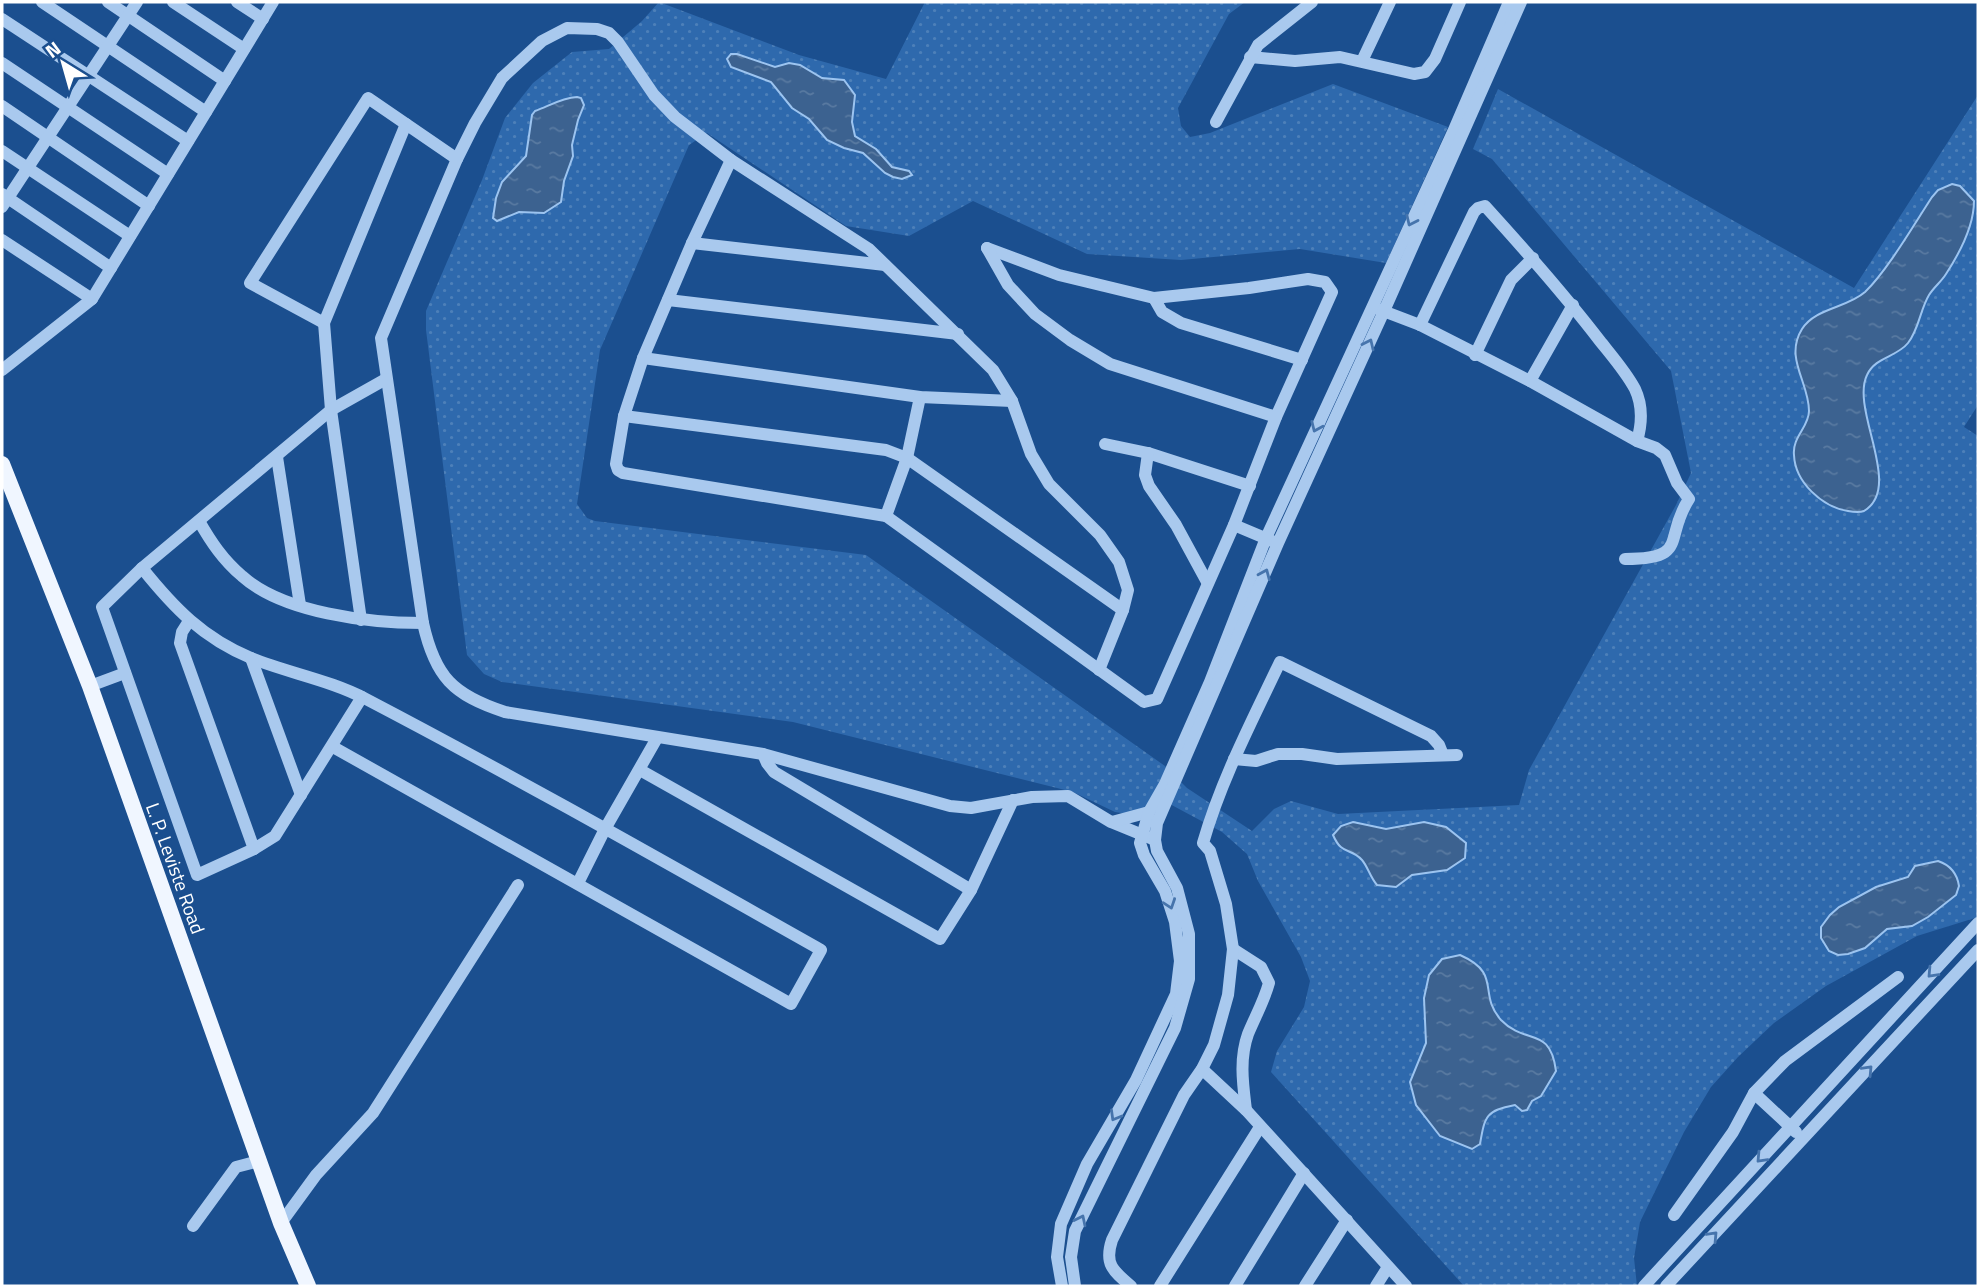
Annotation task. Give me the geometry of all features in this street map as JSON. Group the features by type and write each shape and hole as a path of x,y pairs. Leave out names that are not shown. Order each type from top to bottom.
{"main road":[{"name":"L. P. Leviste Road","path":"2,464 90,687 281,1223 308,1286"}],"street":[{"path":"42,2 206,112"},
{"path":"108,2 225,81"},
{"path":"111,268 4,199 138,2"},
{"path":"173,2 244,49"},
{"path":"237,2 263,19"},
{"path":"2,370 92,299 273,2"},
{"path":"1216,122 1258,45 1312,2"},
{"path":"1362,61 1390,2"},
{"path":"1250,57 1296,61 1340,57 1413,74 1425,72 1435,59 1460,2"},
{"path":"1378,309 1509,2"},
{"path":"1062,1286 1057,1257 1060,1224 1087,1164 1136,1080 1176,994 1180,961 1175,922 1165,891 1143,855 1140,844 1149,812 1164,785 1272,540 1521,2"},
{"path":"2,19 188,141"},
{"path":"1099,670 1124,610 1128,590 1119,562 1100,535 1049,484 1031,454 1012,401 993,370 958,334 869,249 731,160 675,117 654,95 609,33 597,29 568,28 542,41 502,78 475,122 457,159 381,338 423,623 429,651 441,673 459,692 476,703 505,712 763,754 950,806 971,808 1032,797 1068,796 1111,822 1155,840"},
{"path":"2,63 168,174"},
{"path":"324,323 250,284 368,98 457,159"},
{"path":"2,106 149,206"},
{"path":"362,620 331,410 324,323 406,124"},
{"path":"2,150 130,236"},
{"path":"731,160 643,358 624,416 616,464 618,470 623,473 886,516 1144,702 1153,702 1157,699 1234,525 1276,417 1332,292 1325,282 1308,279 1154,298 1059,275 987,248 1008,285 1035,314 1070,341 1110,364 1276,417"},
{"path":"1420,325 1478,208 1485,206 1573,305 1635,390 1640,407 1641,426 1637,441"},
{"path":"2,240 92,299"},
{"path":"692,243 886,265"},
{"path":"1475,355 1511,280 1533,258"},
{"path":"1154,298 1162,312 1181,323 1302,360"},
{"path":"668,300 958,334"},
{"path":"1530,381 1573,305"},
{"path":"1378,309 1420,325 1665,455 1677,483 1689,499 1681,511 1675,537 1666,551 1653,558 1625,559"},
{"path":"643,358 920,397 1012,401"},
{"path":"362,697 333,747 275,835 254,849 197,874 102,607 142,568 331,410 386,379"},
{"path":"886,516 907,458 920,397"},
{"path":"624,416 886,450 907,458 1124,610"},
{"path":"1105,444 1148,453 1250,486"},
{"path":"1148,453 1145,475 1149,486 1176,525 1207,582"},
{"path":"277,457 300,605"},
{"path":"198,521 215,550 243,578 274,596 330,614 362,620 423,623"},
{"path":"1234,525 1272,540"},
{"path":"1075,1286 1071,1257 1075,1231 1175,1028 1189,979 1191,957 1184,910 1178,888 1165,867 1155,840 1157,823 1272,540"},
{"path":"142,568 188,621 219,642 251,658 362,697 605,828 821,950 791,1004 333,747"},
{"path":"188,621 180,643 254,849"},
{"path":"251,658 301,795"},
{"path":"1131,1286 1112,1268 1107,1253 1184,1096 1214,1045 1228,995 1234,948 1226,904 1210,851 1203,843 1234,759 1280,662 1431,736 1450,755 1337,759 1278,754 1256,761 1234,759"},
{"path":"90,687 125,673"},
{"path":"578,883 605,828 657,738"},
{"path":"763,754 774,772 971,890"},
{"path":"640,770 940,940 971,890 1013,800"},
{"path":"1111,822 1149,812"},
{"path":"281,1223 316,1175 373,1113 518,885"},
{"path":"1644,1286 1978,923"},
{"path":"1234,948 1261,967 1269,983 1262,1006 1248,1035 1244,1055 1242,1073 1246,1110"},
{"path":"1666,1286 1978,950"},
{"path":"1674,1215 1732,1132 1754,1093 1785,1061 1898,977"},
{"path":"1202,1069 1246,1110 1406,1286"},
{"path":"1754,1093 1805,1139"},
{"path":"1160,1286 1260,1127"},
{"path":"193,1226 236,1167 259,1161"},
{"path":"1235,1286 1304,1173"},
{"path":"1305,1286 1347,1220"},
{"path":"1376,1286 1388,1267"}],"shaded area":[{"path":"659,2 799,55 886,79 925,2 1245,2 1229,14 1178,108 1181,126 1190,137 1210,133 1333,84 1448,127 1386,263 1300,249 1181,260 1087,254 973,201 909,236 846,226 707,133 689,145 600,350 577,504 587,518 866,555 1165,766 1187,788 1252,831 1274,809 1291,801 1338,814 1519,805 1529,770 1676,505 1691,473 1671,371 1492,159 1473,149 1498,89 1854,288 1978,95 1978,405 1964,427 1978,436 1978,917 1917,936 1826,986 1774,1023 1738,1057 1711,1087 1684,1132 1640,1222 1634,1258 1637,1286 1464,1286 1271,1072 1277,1051 1304,1007 1310,981 1301,957 1258,881 1247,854 1222,832 1153,795 1146,807 1134,815 1115,812 1073,792 793,722 502,682 484,674 467,655 426,330 426,311 482,180 505,118 533,83 572,52 609,49 642,21"}],"water":[{"path":"731,54 775,67 789,63 800,65 822,78 844,80 855,95 852,122 855,136 876,149 892,167 909,171 912,175 902,179 893,177 863,153 827,140 809,119 792,108 771,82 731,67 727,59"},
{"path":"581,98 584,105 572,145 573,156 564,181 561,202 544,213 519,212 497,221 493,218 496,198 502,182 526,156 532,115 535,111 555,103"},
{"path":"1952,184 1960,186 1974,201 1965,239 1946,274 1929,295 1908,343 1875,364 1867,375 1865,408 1878,467 1879,485 1875,500 1862,512 1838,509 1812,492 1799,475 1796,465 1794,449 1809,411 1796,360 1797,340 1802,329 1815,317 1865,292 1891,260 1932,197 1938,190"},
{"path":"1353,822 1386,829 1424,822 1446,827 1466,843 1465,858 1447,870 1412,875 1396,887 1377,885 1362,860 1343,849 1333,835 1341,826"},
{"path":"1938,861 1955,873 1959,886 1956,895 1912,926 1887,929 1865,948 1838,955 1829,951 1821,938 1821,927 1839,907 1876,887 1908,877 1915,866"},
{"path":"1460,955 1481,969 1486,977 1494,1010 1501,1020 1510,1028 1543,1042 1553,1057 1556,1071 1541,1096 1532,1101 1527,1110 1522,1111 1515,1105 1492,1112 1486,1120 1480,1144 1472,1149 1440,1136 1416,1105 1410,1082 1426,1043 1424,998 1429,975 1442,959"}]}
